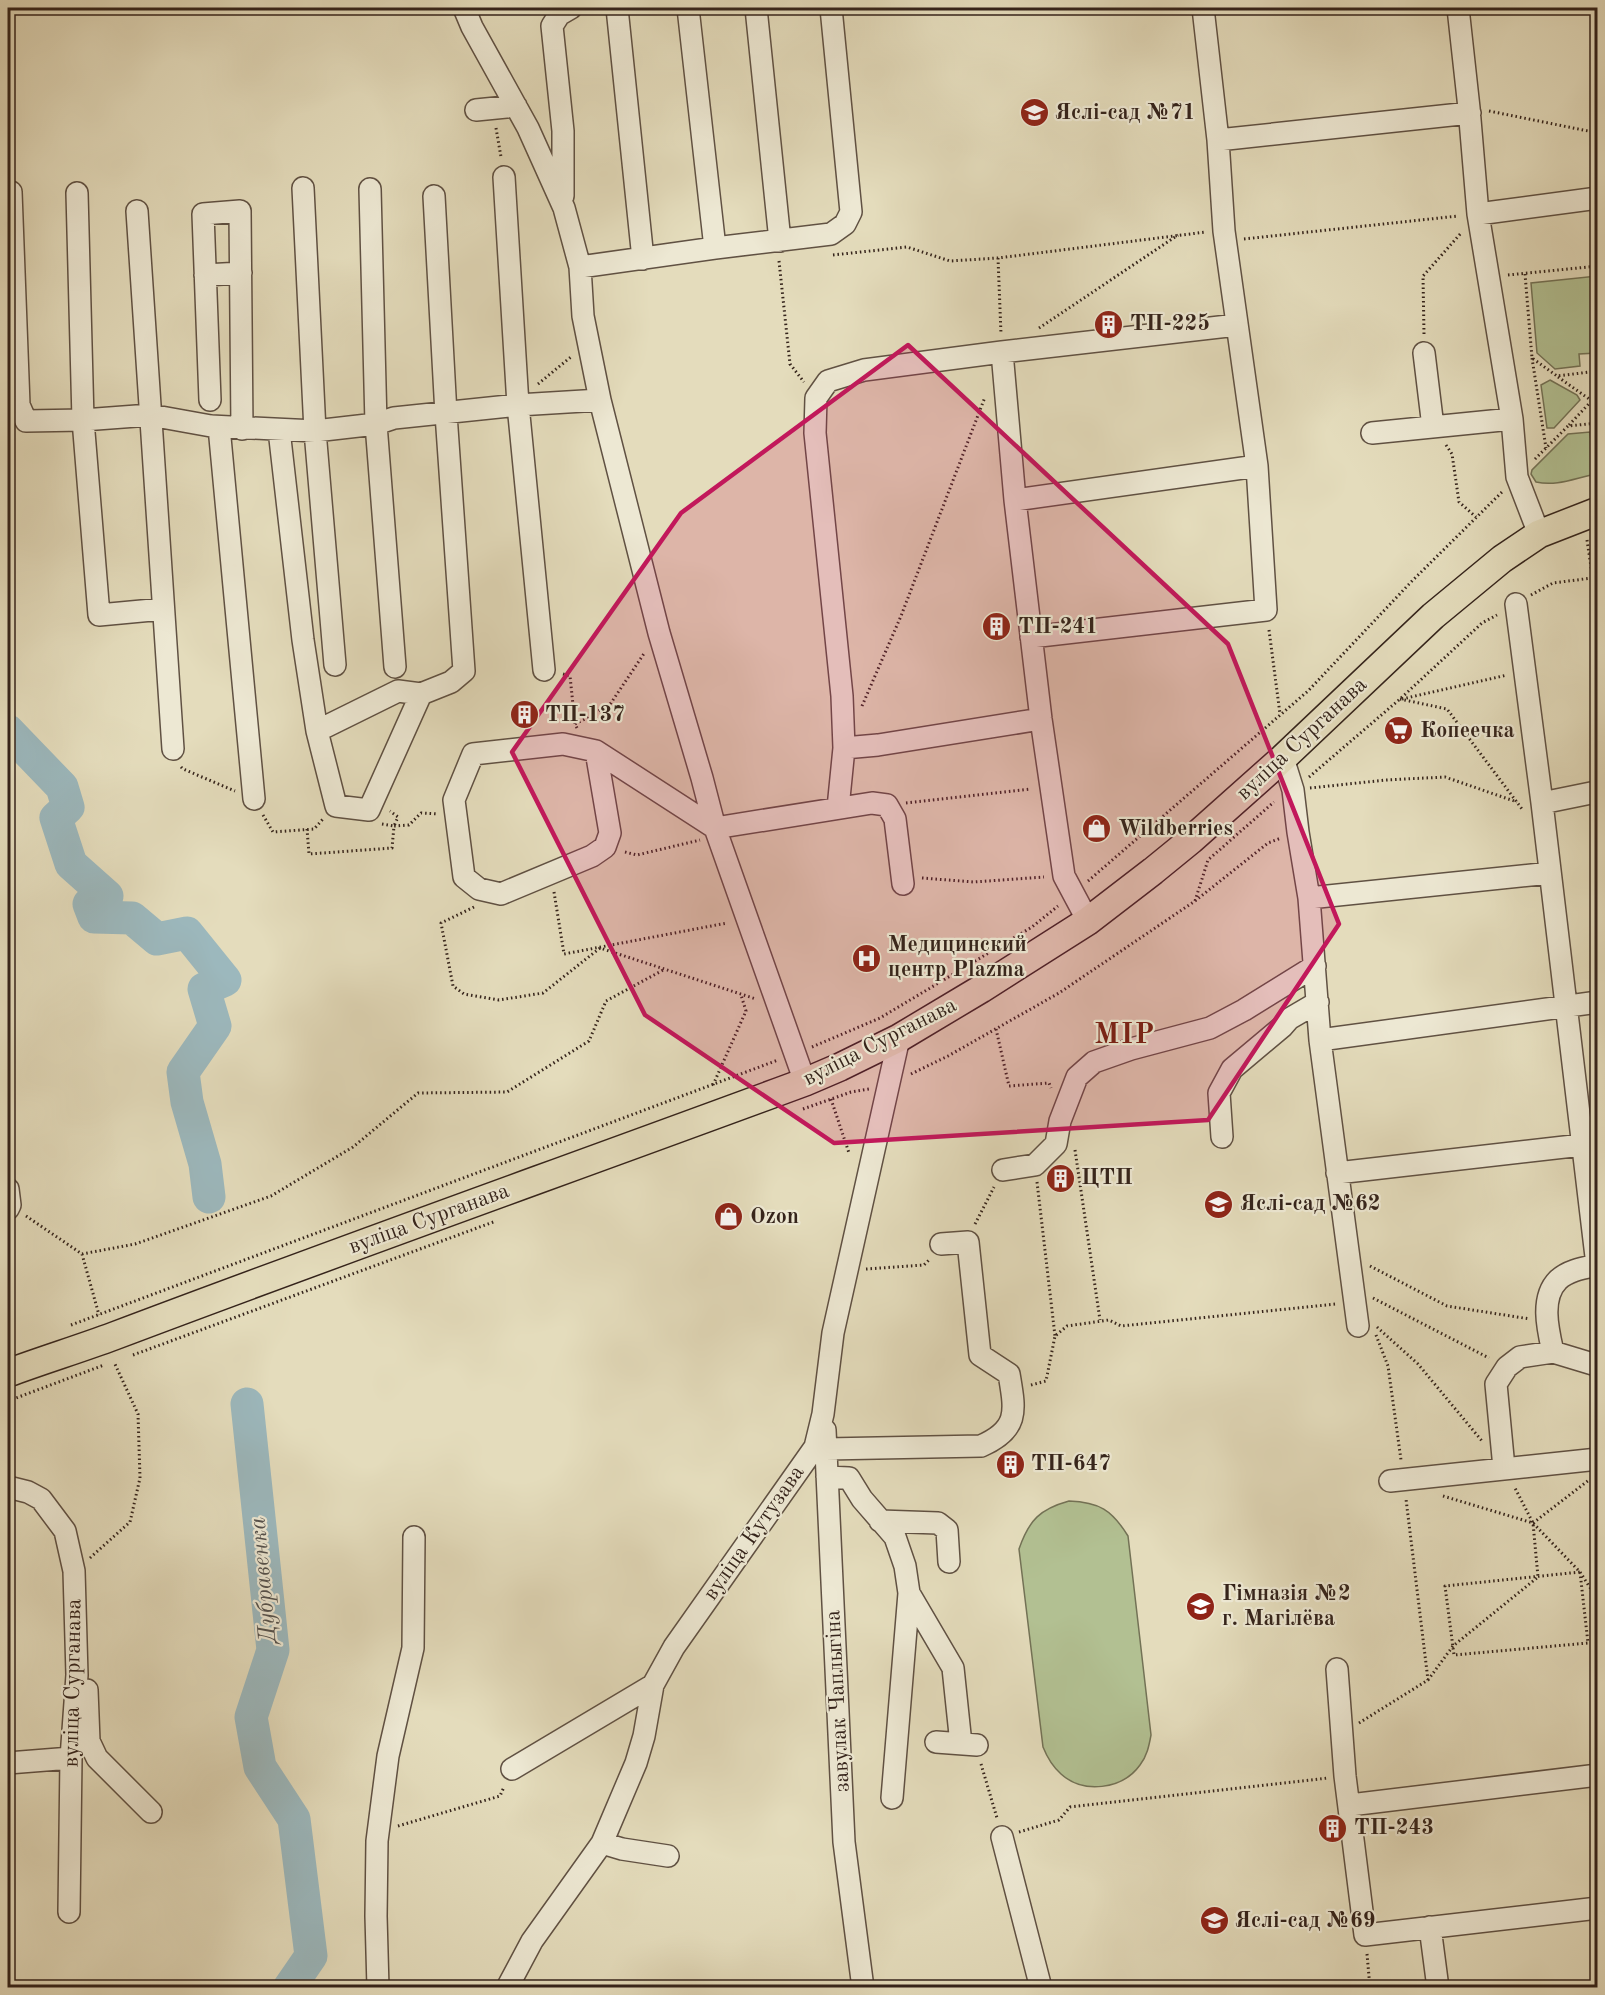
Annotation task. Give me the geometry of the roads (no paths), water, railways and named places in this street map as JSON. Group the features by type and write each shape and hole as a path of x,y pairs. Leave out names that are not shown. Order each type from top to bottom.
{"main road":[{"name":"вуліца Сурганава","path":"8,1373 805,1083 899,1038 1088,921 1154,871 1284,758 1432,616 1502,559 1539,534 1598,511"}],"street":[{"path":"464,8 546,165 564,208 580,267 583,316 600,400 663,644 716,832 805,1083"},
{"path":"564,208 563,131 552,26 559,15 571,8"},
{"path":"617,8 643,259"},
{"path":"688,8 715,248"},
{"path":"756,8 779,251"},
{"path":"580,267 715,248 779,251 831,234 845,224 851,212 831,8"},
{"path":"1031,637 1266,610 1257,466 1225,236 1218,140 1203,8"},
{"path":"1458,8 1478,214 1512,419 1517,477 1539,534"},
{"path":"484,109 516,106"},
{"path":"1218,140 1469,111"},
{"path":"504,177 544,670"},
{"path":"303,188 315,431 335,665"},
{"path":"370,189 376,424 395,667"},
{"path":"11,192 19,405 26,421 150,415 219,427 315,431 376,424 394,418 600,400"},
{"path":"77,193 83,420 99,615 163,609"},
{"path":"316,731 398,691 421,694 451,682 464,671 434,196"},
{"path":"1478,214 1598,198"},
{"path":"137,211 173,749"},
{"path":"210,400 203,214 240,211 242,429"},
{"path":"205,275 241,273"},
{"path":"838,808 844,748 842,696 815,433 816,398 828,381 864,370 1237,325"},
{"path":"208,347 241,347"},
{"path":"1002,352 1015,500 1051,787 1068,885 1088,921"},
{"path":"1424,354 1433,427"},
{"path":"1372,433 1512,419"},
{"path":"219,427 254,798"},
{"path":"279,430 303,640 316,731 336,806 369,810 421,694"},
{"path":"1015,500 1257,466"},
{"path":"1516,604 1525,671 1532,806 1550,873 1597,1265 1573,1271 1558,1280 1549,1296 1546,1322 1553,1352"},
{"path":"844,748 878,745 1041,719"},
{"path":"590,750 610,833 605,847 592,856 501,894 479,890 464,877 454,800 473,754 563,744 590,750 716,832 872,802 887,805 895,819 902,880"},
{"path":"1284,758 1293,790 1309,898 1320,1040 1336,1173 1360,1298 1358,1326"},
{"path":"1532,806 1592,793 1598,796"},
{"path":"1309,898 1550,873"},
{"path":"1003,1170 1035,1165 1056,1144 1060,1121 1077,1077 1094,1062 1131,1049 1210,1028 1245,1010 1315,966"},
{"path":"1222,1137 1219,1093 1232,1069 1289,1019 1318,1002"},
{"path":"1320,1040 1598,1002"},
{"name":"вуліца Кутузава","path":"507,1988 532,1941 602,1843 636,1763 644,1736 653,1684 674,1647 815,1447 823,1414 833,1333 899,1038"},
{"path":"1336,1173 1582,1145"},
{"path":"826,1449 981,1446 998,1438 1006,1430 1014,1414 1009,1374 980,1355 968,1242 941,1244"},
{"path":"1504,1468 1496,1384 1507,1367 1520,1357 1553,1352 1598,1367"},
{"name":"завулак Чаплыгіна","path":"823,1414 844,1842 863,1988"},
{"path":"1397,1480 1598,1459"},
{"path":"827,1477 849,1478 856,1491 895,1537 905,1566 909,1593 892,1798"},
{"name":"вуліца Сурганава","path":"8,1487 28,1492 41,1499 65,1531 74,1571 77,1675 71,1758 69,1912"},
{"path":"880,1521 938,1523 947,1530 949,1562"},
{"path":"378,1988 376,1916 378,1831 388,1756 413,1648 414,1538"},
{"path":"909,1593 953,1668 969,1744 936,1742"},
{"path":"76,1647 87,1667 89,1741 97,1758 151,1812"},
{"path":"1337,1669 1346,1776 1365,1935 1598,1908"},
{"path":"512,1769 653,1684"},
{"path":"8,1763 71,1758"},
{"path":"1350,1805 1598,1775"},
{"path":"1002,1837 1041,1988"},
{"path":"602,1843 622,1849 668,1856"},
{"path":"1430,1927 1438,1988"}],"waterway":[{"name":"Дубравенка","path":"8,731 62,787 68,807 56,818 71,864 107,896 89,904 94,917 132,918 157,939 187,933 225,980 204,989 215,1026 183,1072 187,1102 205,1164 209,1197"},
{"name":"Дубравенка","path":"247,1404 273,1650 251,1717 260,1767 294,1819 311,1956 289,1988"}],"place":[{"name":"Яслі-сад №71","path":"1034,113"},
{"name":"ТП-225","path":"1109,324"},
{"name":"ТП-241","path":"997,627"},
{"name":"ТП-137","path":"524,715"},
{"name":"Копеечка","path":"1399,731"},
{"name":"Wildberries","path":"1097,829"},
{"name":"Медицинский центр Plazma","path":"867,958"},
{"name":"ЦТП","path":"1060,1178"},
{"name":"Яслі-сад №62","path":"1219,1204"},
{"name":"Ozon","path":"729,1217"},
{"name":"ТП-647","path":"1010,1464"},
{"name":"Гімназія №2 г. Магілёва","path":"1201,1607"},
{"name":"ТП-243","path":"1333,1828"},
{"name":"Яслі-сад №69","path":"1214,1921"}],"district":[{"name":"МІР","path":"1125,1036"}]}
